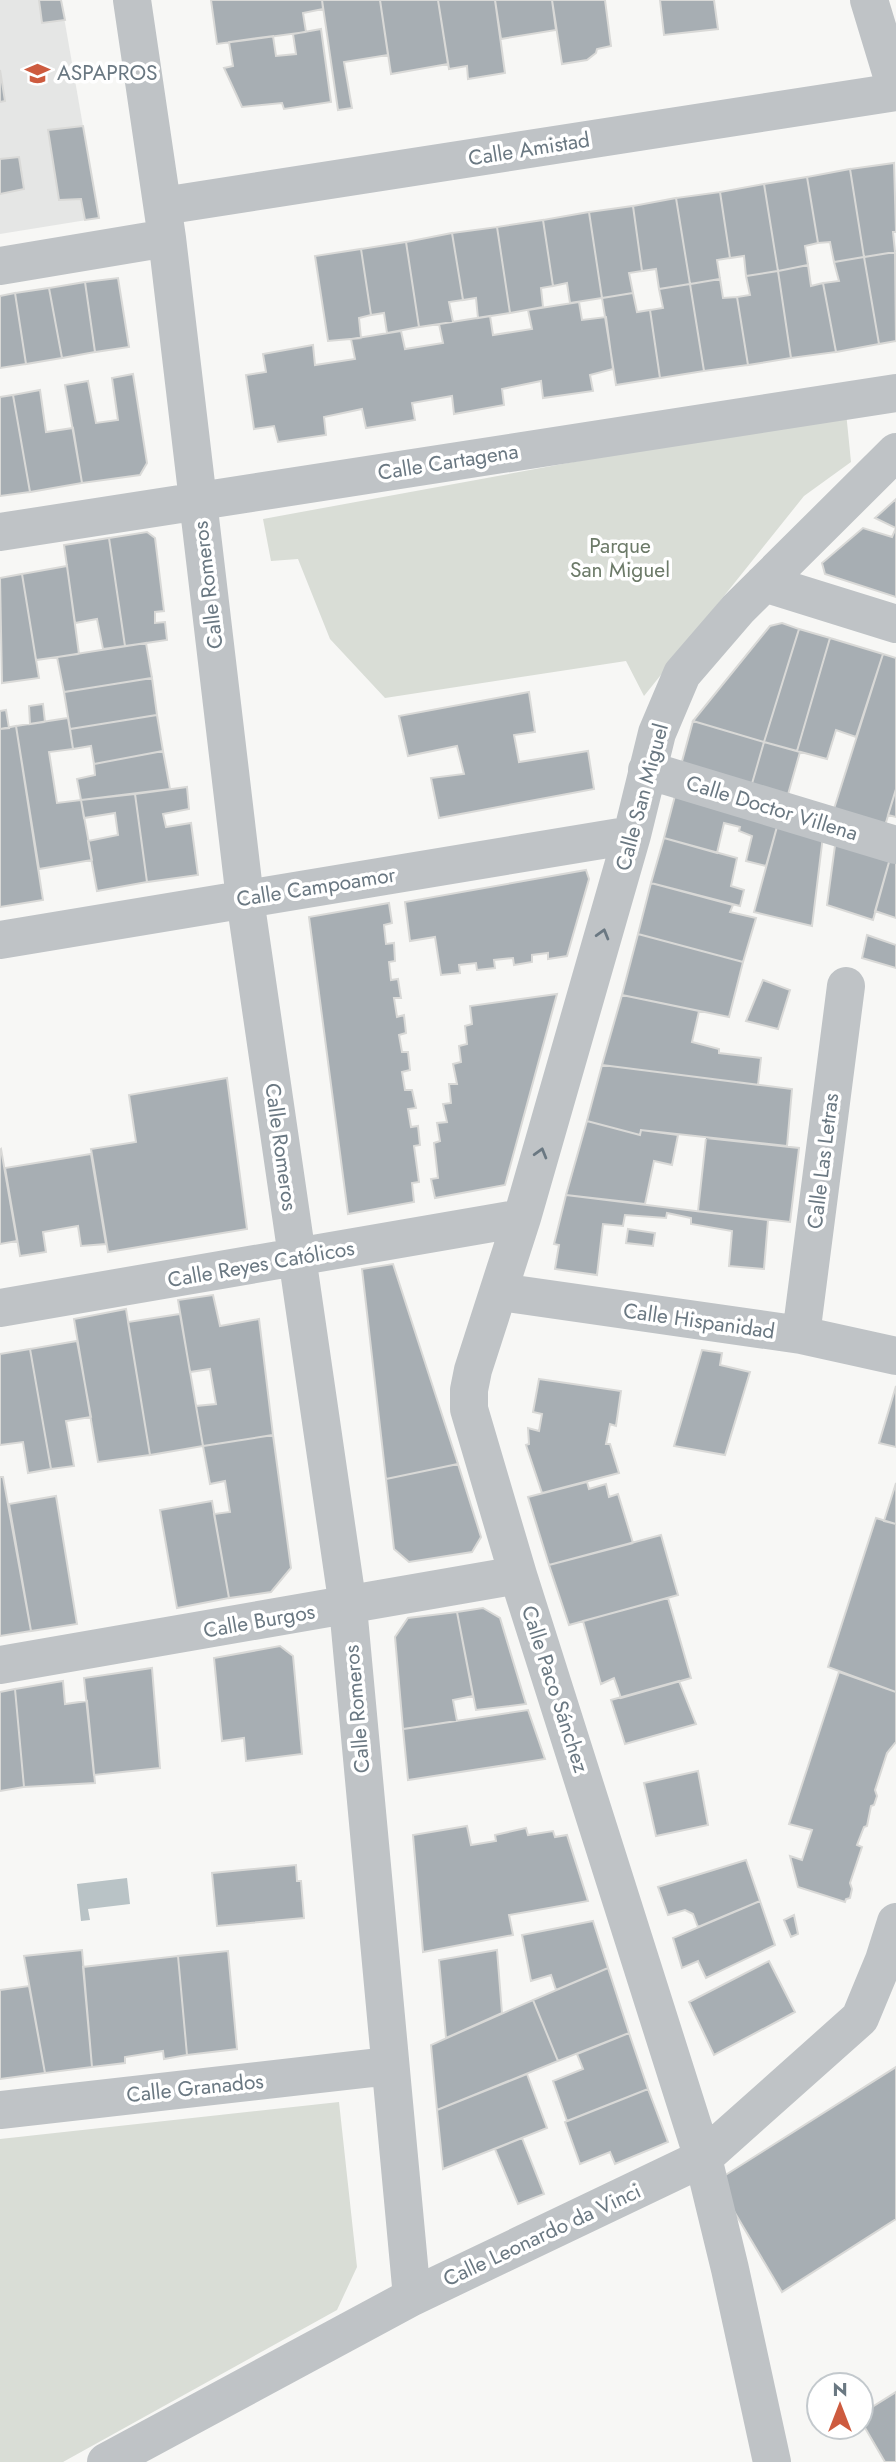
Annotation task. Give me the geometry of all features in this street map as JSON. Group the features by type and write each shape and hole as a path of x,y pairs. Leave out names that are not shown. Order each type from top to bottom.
{"street":[{"name":"Calle Romeros","path":"132,0 165,222 245,899 348,1606 412,2297"},
{"path":"869,0 896,91"},
{"name":"Calle Amistad","path":"0,266 165,222 896,91"},
{"name":"Calle Cartagena","path":"0,532 896,393"},
{"name":"Calle San Miguel","path":"522,1218 632,835 657,733 682,674 764,583 896,452"},
{"path":"764,583 896,624"},
{"name":"Calle Doctor Villena","path":"647,770 896,845"},
{"name":"Calle Campoamor","path":"0,940 632,835"},
{"name":"Calle Las Letras","path":"801,1335 846,986"},
{"name":"Calle Reyes Católicos","path":"0,1308 522,1218"},
{"name":"Calle Paco Sánchez","path":"522,1218 473,1370 469,1409 518,1575 703,2158 772,2462"},
{"name":"Calle Hispanidad","path":"500,1292 801,1335 896,1356"},
{"name":"Calle Burgos","path":"0,1665 518,1575"},
{"name":"Calle Leonardo da Vinci","path":"106,2462 412,2297 703,2158 860,2018 884,1960 896,1922"},
{"name":"Calle Granados","path":"0,2110 389,2066"}],"shaded area":[{"name":"ASPAPROS","path":"0,0 61,0 99,218 0,234"},
{"path":"127,1878 130,1904 88,1909 90,1920 81,1921 77,1884"}],"green space":[{"name":"Parque San Miguel","path":"846,412 851,462 804,496 644,696 626,661 385,698 330,639 298,559 271,561 263,519"},
{"path":"339,2102 357,2267 337,2310 63,2462 0,2462 0,2139"}],"building":[{"path":"39,0 61,0 65,20 42,23"},
{"path":"211,0 322,0 323,9 303,13 306,32 217,44"},
{"path":"322,0 380,0 388,55 344,62 352,108 338,110"},
{"path":"380,0 438,0 448,64 391,74"},
{"path":"438,0 495,0 505,73 468,79 467,66 449,69"},
{"path":"495,0 552,0 556,30 501,39"},
{"path":"552,0 605,0 611,46 597,49 587,60 562,64"},
{"path":"660,0 714,0 718,29 664,35"},
{"path":"321,29 331,102 284,109 282,103 242,107 224,68 233,66 229,42 273,36 276,56 296,54 293,34"},
{"path":"0,70 5,101 0,102"},
{"path":"83,126 99,218 85,220 81,199 59,200 48,130"},
{"path":"19,157 24,189 0,194 0,159"},
{"path":"894,163 895,252 864,257 850,169"},
{"path":"850,169 864,257 834,262 830,242 818,243 807,177"},
{"path":"807,177 818,243 805,246 808,265 778,271 764,184"},
{"path":"764,184 778,271 746,276 744,256 730,258 720,192"},
{"path":"720,192 730,258 717,260 720,279 690,284 676,198"},
{"path":"676,198 690,284 659,289 656,269 642,271 633,206"},
{"path":"633,206 642,271 629,273 633,293 602,298 589,212"},
{"path":"589,212 602,298 570,303 567,283 553,286 543,220"},
{"path":"543,220 553,286 541,288 543,307 510,313 497,227"},
{"path":"497,227 510,313 478,318 476,298 463,300 452,233"},
{"path":"452,233 463,300 449,302 453,322 419,327 406,242"},
{"path":"406,242 419,327 387,333 384,313 371,315 361,249"},
{"path":"361,249 371,315 359,318 361,338 328,341 315,256"},
{"path":"895,252 896,341 879,344 864,257"},
{"path":"864,257 879,344 836,352 823,283 839,281 834,262"},
{"path":"808,265 811,286 823,283 836,352 791,358 778,271"},
{"path":"778,271 791,358 748,365 737,297 750,295 746,276"},
{"path":"118,278 129,347 95,352 85,282"},
{"path":"720,279 723,298 737,297 748,365 704,371 690,284"},
{"path":"85,282 95,352 62,358 49,288"},
{"path":"690,284 704,371 660,378 650,310 663,308 659,289"},
{"path":"49,288 62,358 26,364 15,293"},
{"path":"15,293 26,364 0,368 0,296"},
{"path":"633,293 637,312 650,310 660,378 616,385 602,298"},
{"path":"579,302 582,320 606,317 613,369 590,375 593,391 543,398 541,381 502,389 504,405 454,414 452,396 412,403 415,420 366,428 362,409 324,417 326,435 278,442 274,426 254,429 246,375 266,372 263,354 313,345 315,365 355,359 351,339 401,331 405,349 443,343 439,324 490,316 493,335 532,329 528,310"},
{"path":"133,374 147,463 140,475 82,483 65,385 88,381 96,423 118,420 112,378"},
{"path":"40,390 46,432 73,428 82,483 30,492 13,395"},
{"path":"13,395 30,492 0,496 0,397"},
{"path":"896,499 896,528 875,518"},
{"path":"863,528 892,537 896,528 896,597 825,574 822,563"},
{"path":"147,532 155,538 164,611 155,612 155,623 165,622 167,640 125,646 109,538"},
{"path":"109,538 125,646 103,649 97,619 75,623 64,545"},
{"path":"67,566 79,654 36,660 22,574"},
{"path":"22,574 39,678 2,683 0,578"},
{"path":"782,623 799,629 764,742 693,721 770,626"},
{"path":"799,629 830,638 797,751 764,742"},
{"path":"830,638 883,654 856,737 836,730 827,759 797,751"},
{"path":"146,643 152,678 64,692 57,657"},
{"path":"883,654 896,658 896,789 884,829 833,812"},
{"path":"152,678 157,715 70,729 64,692"},
{"path":"529,692 535,732 514,735 519,762 588,751 594,789 439,818 431,778 464,774 457,746 408,756 399,716"},
{"path":"43,704 45,722 30,724 29,706"},
{"path":"6,710 9,728 0,729 0,711"},
{"path":"157,715 163,751 94,764 91,746 73,749 70,729"},
{"path":"68,718 73,749 49,752 57,803 81,800 92,860 39,869 16,726"},
{"path":"693,721 764,742 751,787 681,765"},
{"path":"16,726 43,900 0,907 0,729"},
{"path":"764,742 800,752 787,798 751,787"},
{"path":"163,751 170,789 81,800 77,779 95,775 94,764"},
{"path":"187,787 189,809 163,814 166,827 191,823 198,875 147,882 135,794"},
{"path":"896,789 896,817 888,815"},
{"path":"676,792 778,823 766,866 746,861 752,836 739,831 740,827 724,823 717,853 664,838"},
{"path":"135,794 147,882 97,891 88,841 118,835 115,813 84,818 81,800"},
{"path":"778,823 823,836 812,926 754,912"},
{"path":"664,838 737,858 731,886 744,890 740,906 651,883"},
{"path":"836,838 891,855 873,920 827,905"},
{"path":"891,855 896,857 896,918 875,911"},
{"path":"586,870 589,879 567,956 548,959 548,953 532,955 532,962 514,965 513,958 494,960 495,968 477,970 476,963 459,965 460,973 441,975 435,937 410,941 405,902"},
{"path":"651,883 733,905 730,912 756,918 743,962 638,934"},
{"path":"389,903 392,923 384,925 386,944 394,943 395,961 389,962 391,980 398,979 401,998 394,998 397,1017 404,1015 406,1033 399,1035 402,1052 408,1052 410,1070 402,1072 405,1090 412,1090 416,1108 408,1109 411,1127 418,1126 420,1145 414,1146 419,1182 412,1183 414,1202 348,1214 309,917"},
{"path":"638,934 743,962 729,1017 622,995"},
{"path":"867,935 896,945 896,968 862,958"},
{"path":"763,980 790,990 778,1029 746,1021"},
{"path":"557,994 505,1185 435,1198 431,1179 438,1178 434,1143 440,1141 437,1123 447,1122 443,1104 451,1103 449,1084 457,1084 453,1064 461,1062 459,1046 467,1044 465,1026 472,1024 470,1006"},
{"path":"622,995 699,1011 692,1042 719,1049 719,1053 761,1058 758,1085 602,1065"},
{"path":"602,1065 792,1089 787,1146 641,1130 640,1135 587,1121"},
{"path":"227,1078 247,1229 108,1252 91,1149 136,1142 129,1095"},
{"path":"587,1121 640,1135 641,1130 678,1135 672,1165 654,1161 645,1204 566,1195"},
{"path":"706,1138 799,1148 790,1222 698,1211"},
{"path":"0,1150 17,1241 0,1244"},
{"path":"91,1154 106,1244 81,1246 78,1226 43,1232 46,1252 20,1256 5,1168"},
{"path":"566,1195 768,1220 764,1269 729,1266 732,1231 691,1224 691,1218 667,1213 666,1218 625,1215 623,1226 603,1224 597,1275 555,1269 559,1245 554,1244"},
{"path":"628,1229 655,1233 653,1246 626,1243"},
{"path":"393,1264 458,1464 386,1479 362,1269"},
{"path":"213,1295 220,1326 259,1319 273,1435 203,1446 196,1406 216,1404 210,1369 190,1372 178,1300"},
{"path":"126,1309 150,1455 98,1462 74,1319"},
{"path":"180,1314 203,1446 150,1455 128,1322"},
{"path":"77,1341 91,1417 66,1421 74,1466 51,1469 30,1349"},
{"path":"30,1349 51,1469 28,1473 23,1442 0,1445 0,1354"},
{"path":"702,1350 722,1353 720,1365 750,1372 725,1455 674,1446"},
{"path":"539,1379 621,1391 616,1426 610,1424 606,1444 610,1444 619,1473 542,1493 526,1445 529,1444 528,1428 539,1431 542,1414 533,1412"},
{"path":"896,1386 896,1447 879,1443"},
{"path":"273,1435 291,1568 271,1592 229,1598 214,1514 230,1512 225,1481 210,1484 203,1446"},
{"path":"458,1464 481,1537 472,1552 409,1562 394,1549 386,1479"},
{"path":"0,1477 3,1477 31,1631 0,1636"},
{"path":"587,1482 589,1489 606,1484 609,1497 618,1494 633,1543 549,1565 528,1497"},
{"path":"896,1483 896,1524 884,1521"},
{"path":"56,1496 77,1624 31,1631 9,1504"},
{"path":"212,1501 229,1598 177,1608 160,1510"},
{"path":"876,1518 896,1524 896,1692 828,1667"},
{"path":"661,1535 678,1595 569,1625 549,1565"},
{"path":"668,1598 691,1678 621,1698 614,1678 601,1684 583,1621"},
{"path":"483,1608 500,1618 526,1704 476,1710 457,1612"},
{"path":"457,1612 473,1696 453,1700 457,1721 403,1729 395,1637 408,1618"},
{"path":"280,1646 293,1656 302,1754 246,1761 244,1738 222,1741 214,1658"},
{"path":"152,1668 160,1768 94,1775 84,1678"},
{"path":"839,1672 896,1692 896,1742 887,1753 875,1790 877,1796 857,1845 862,1847 850,1883 850,1898 845,1902 798,1887 790,1856 802,1860 812,1830 789,1824"},
{"path":"63,1681 65,1704 87,1701 95,1783 24,1787 15,1689"},
{"path":"679,1681 696,1724 625,1744 611,1700"},
{"path":"15,1689 24,1787 0,1791 0,1692"},
{"path":"528,1710 545,1759 408,1780 403,1729"},
{"path":"698,1771 708,1825 656,1836 644,1783"},
{"path":"467,1826 471,1845 496,1841 495,1835 526,1828 528,1835 553,1831 555,1837 567,1835 588,1901 509,1915 513,1935 423,1952 413,1835"},
{"path":"746,1860 760,1901 698,1927 693,1914 685,1910 668,1915 658,1887"},
{"path":"296,1865 297,1881 301,1881 304,1918 217,1926 212,1873"},
{"path":"760,1901 775,1945 706,1978 698,1961 682,1968 673,1938"},
{"path":"794,1915 798,1934 791,1937 784,1920"},
{"path":"593,1921 608,1968 556,1990 551,1975 531,1981 522,1935"},
{"path":"82,1950 92,2067 45,2073 24,1956"},
{"path":"497,1950 502,2013 446,2038 439,1960"},
{"path":"228,1951 237,2049 187,2055 178,1956"},
{"path":"178,1956 187,2055 164,2059 163,2051 125,2057 125,2063 92,2067 83,1967"},
{"path":"769,1961 795,2012 714,2055 689,2002"},
{"path":"608,1968 629,2033 558,2061 533,2000"},
{"path":"29,1986 45,2073 0,2079 0,1990"},
{"path":"533,2000 558,2061 437,2110 431,2045"},
{"path":"629,2033 648,2089 567,2121 553,2081 583,2069 577,2054"},
{"path":"896,2067 896,2219 782,2292 716,2181"},
{"path":"527,2074 547,2128 443,2169 437,2110"},
{"path":"648,2089 668,2142 615,2164 610,2152 580,2164 565,2122"},
{"path":"522,2138 544,2194 518,2204 495,2149"},
{"path":"896,2392 896,2462 885,2462 873,2441 875,2441 875,2405"}],"place":[{"name":"ASPAPROS","path":"37,73"}]}
